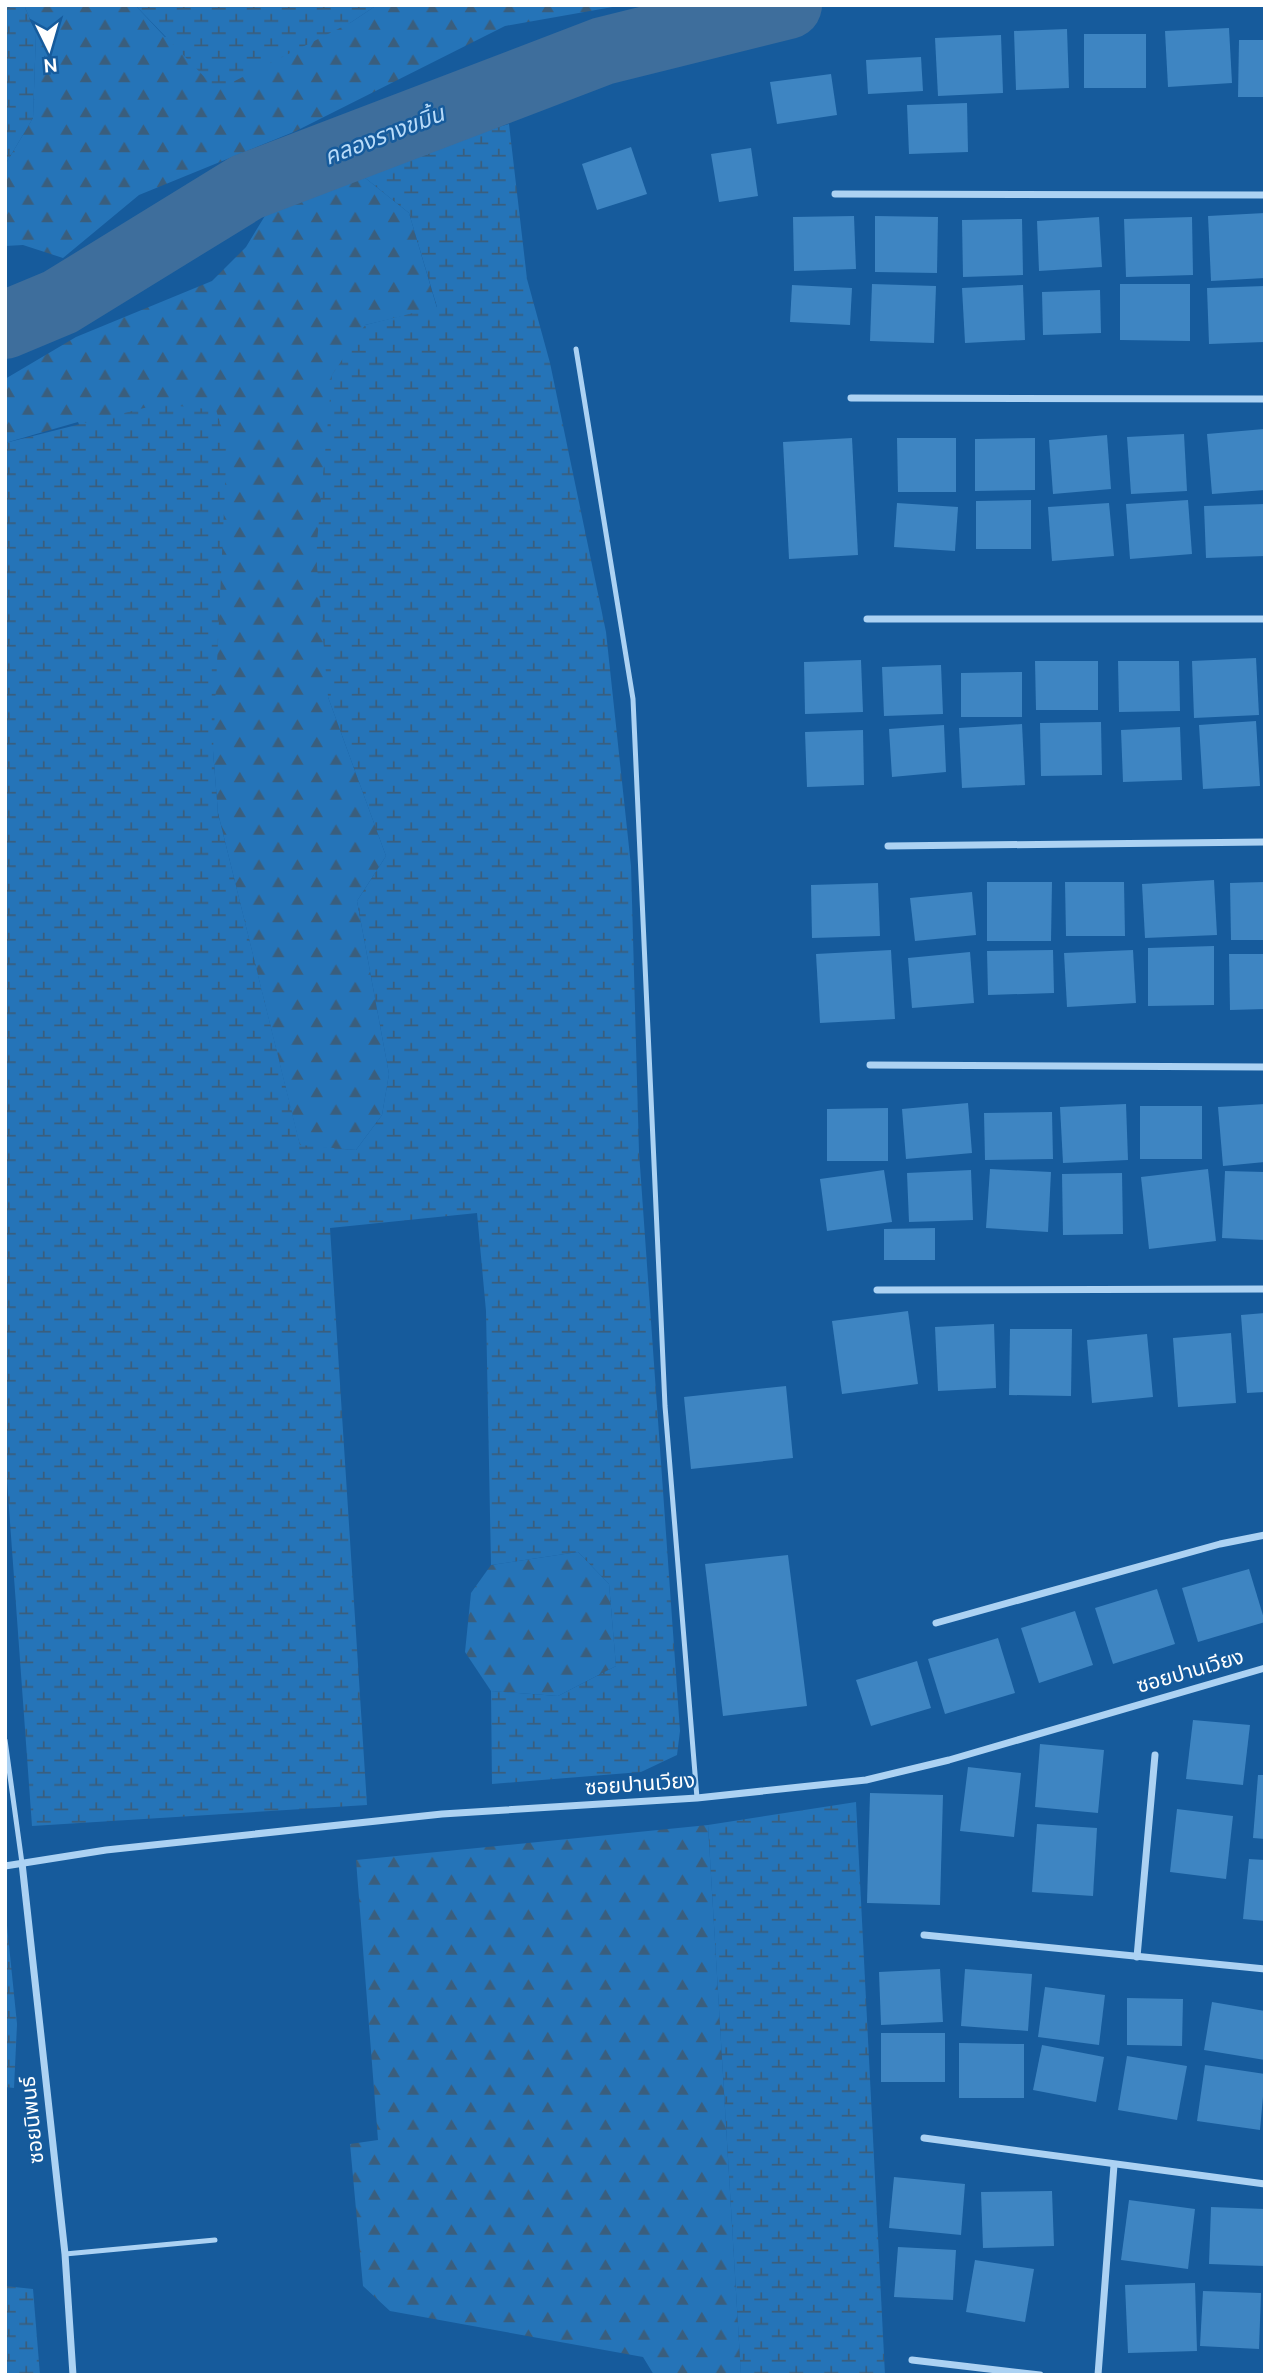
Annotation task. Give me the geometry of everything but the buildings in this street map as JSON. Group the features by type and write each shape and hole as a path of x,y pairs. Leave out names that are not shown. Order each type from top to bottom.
{"street":[{"path":"835,194 1265,195"},
{"path":"851,398 1265,399"},
{"path":"867,618 1265,619"},
{"path":"888,846 1265,842"},
{"path":"870,1065 1265,1067"},
{"path":"877,1290 1265,1289"},
{"path":"936,1623 1220,1544 1265,1535"},
{"name":"ซอยปานเวียง","path":"5,1866 106,1850 442,1814 697,1798 866,1780 949,1760 1265,1668"},
{"path":"1137,1957 1155,1755"},
{"name":"ซอยนิพนธ์","path":"22,1863 65,2254 73,2375"},
{"path":"924,1935 1265,1969"},
{"path":"924,2137 1265,2184"},
{"path":"1098,2375 1114,2165"},
{"path":"912,2360 1041,2375"}],"lane":[{"path":"576,349 633,699 665,1406 697,1798"},
{"path":"5,1740 22,1863"},
{"path":"65,2254 215,2240"}],"green space":[{"path":"5,5 24,5 36,33 33,118 5,165"},
{"path":"24,5 135,5 165,37 350,23 377,5 624,5 505,26 296,131 139,195 63,258 23,245 5,246 5,165 33,118 36,33"},
{"path":"135,5 377,5 350,23 217,90"},
{"path":"509,124 527,279 550,363 606,632 631,866 639,1152 680,1731 677,1755 641,1772 492,1784 491,1691 558,1696 616,1666 609,1584 578,1552 491,1565 486,1311 477,1213 330,1228 367,1805 32,1826 5,1453 5,443 160,404 216,410 227,444 213,751 218,813 300,1145 356,1150 382,1115 389,1074 357,901 386,856 328,697 316,554 332,375 365,325 437,307 409,213 354,169"},
{"path":"354,169 409,213 437,308 365,325 328,697 386,856 357,901 389,1074 382,1115 356,1150 300,1146 218,813 213,751 78,422 5,443 5,379 76,337 212,281 246,247 274,201"},
{"path":"578,1552 609,1584 616,1666 558,1696 491,1691 465,1652 471,1593 491,1565"},
{"path":"856,1802 885,2375 741,2375 708,1825"},
{"path":"708,1825 741,2375 654,2375 643,2357 390,2311 363,2286 350,2144 378,2140 356,1860"},
{"path":"5,1906 17,2024 14,2088 5,2087"},
{"path":"5,2286 33,2289 40,2375 5,2375"}],"waterway":[{"name":"คลองรางขมิ้น","path":"5,325 60,302 247,187 603,51 788,5"}]}
